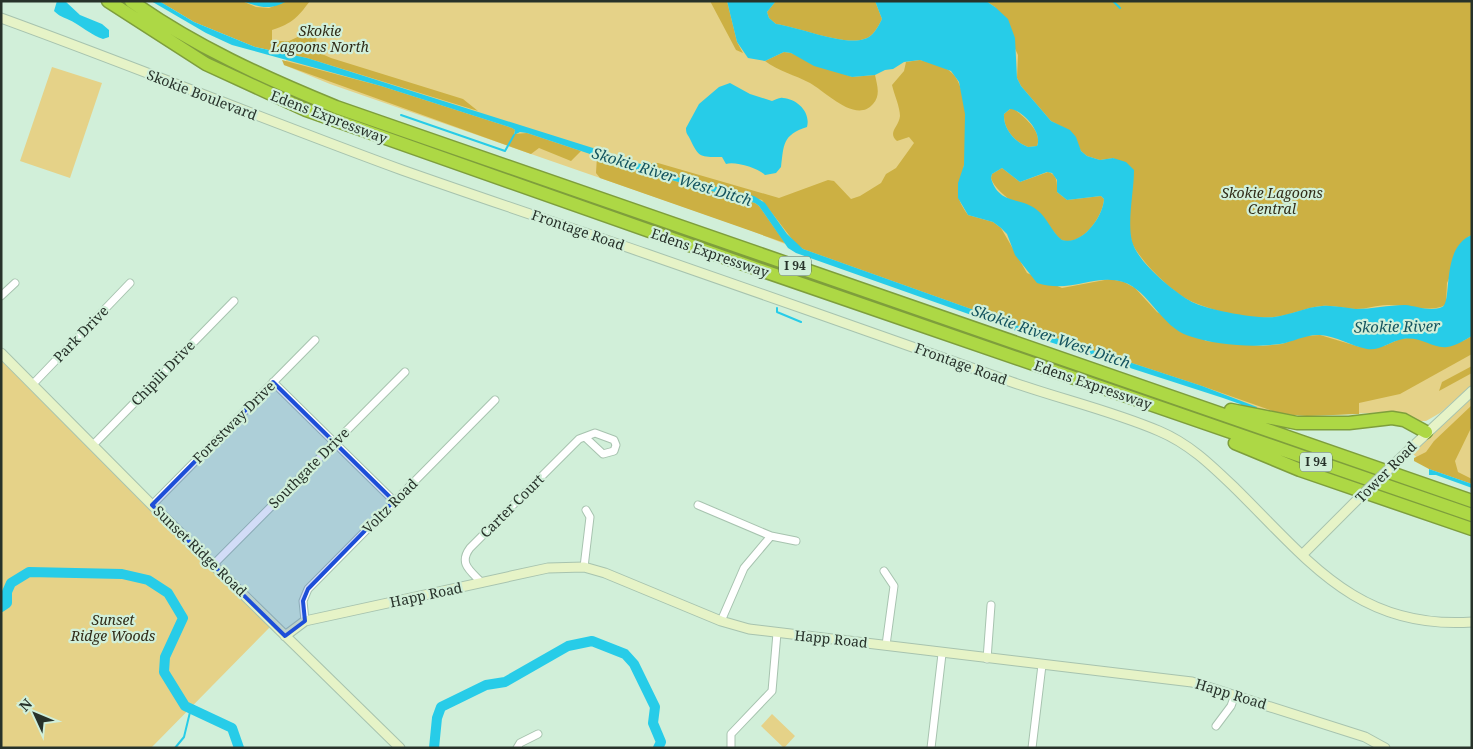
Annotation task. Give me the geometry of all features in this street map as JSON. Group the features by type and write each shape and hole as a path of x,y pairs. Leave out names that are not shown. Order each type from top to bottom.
{"highway":[{"name":"Edens Expressway","path":"108,1 206,64 306,110 1160,409 1472,515"},
{"name":"Edens Expressway","path":"131,1 185,35 236,63 282,85 336,107 1472,502"},
{"path":"1165,395 1297,423 1350,422 1392,418 1404,420 1426,432"},
{"path":"1160,409 1300,470 1472,529"}],"main road":[{"name":"Skokie Boulevard","path":"1,18 403,170"},
{"name":"Frontage Road","path":"403,170 853,324 1010,382 1159,431 1183,443 1205,459 1330,582 1364,603 1383,611 1444,624 1472,622"},
{"name":"Sunset Ridge Road","path":"1,353 152,505 400,748"},
{"name":"Tower Road","path":"1302,555 1426,432 1472,391"},
{"name":"Happ Road","path":"285,636 305,621 548,568 584,567 605,573 721,621 777,633 886,645 942,654 1192,682 1365,738 1386,748"}],"street":[{"path":"1,296 15,283"},
{"name":"Park Drive","path":"33,384 130,283"},
{"name":"Chipili Drive","path":"93,445 234,301"},
{"name":"Forestway Drive","path":"152,505 315,340"},
{"name":"Southgate Drive","path":"214,564 405,372"},
{"path":"273,382 394,502"},
{"name":"Voltz Road","path":"305,621 303,601 308,589 495,400"},
{"name":"Carter Court","path":"482,583 466,566 464,556 579,439 586,438"},
{"path":"698,505 771,536 796,540"},
{"path":"584,567 590,518 586,510"},
{"path":"721,621 744,568 771,536"},
{"path":"884,571 894,586 886,645"},
{"path":"987,659 991,605"},
{"path":"731,748 731,734 772,691 777,633"},
{"path":"931,748 942,654"},
{"path":"1032,748 1042,665"},
{"path":"1216,726 1228,712 1235,695"},
{"path":"517,748 520,742 538,734"}],"highlighted area":[{"path":"273,382 394,501 308,589 303,601 305,621 285,636 152,505"}],"green space":[{"name":"Skokie Lagoons Central","path":"155,1 1472,1 1472,385 1440,413 1426,421 1417,421 1390,412 1307,416 1281,414 1257,408 836,264 747,229 330,84 284,65 287,58"},
{"path":"159,1 242,1 256,7 269,8 287,1 310,1 294,19 272,30 272,41 289,41 317,28 316,46 322,54 463,99 478,111 307,58 255,47 194,22"},
{"path":"710,1 727,1 737,42 743,53 736,50"},
{"path":"776,1 875,1 882,19 875,31 867,38 845,40 833,38 776,24 769,18 767,12"},
{"path":"986,1 1472,1 1472,235 1468,237 1447,283 1446,304 1434,308 1383,305 1356,309 1322,306 1264,318 1223,312 1187,299 1168,286 1136,251 1132,243 1114,158 1100,160 1087,156 1081,151 1070,131 1051,121 1021,86 1017,78 1018,55 995,7"},
{"path":"784,52 852,77 875,75 878,90 875,101 866,109 850,109 810,83 775,68 765,61"},
{"path":"282,60 381,86 512,128 515,130 514,134 527,133 581,151 571,161 539,148 531,154 284,65"},
{"path":"920,60 949,70 958,81 962,91 966,117 966,144 958,195 963,207 968,215 993,222 1001,228 1027,273 1062,288 1110,279 1124,282 1135,288 1157,312 1206,341 1263,346 1282,344 1304,336 1320,335 1360,347 1384,346 1400,339 1415,337 1437,345 1463,341 1472,336 1472,354 1400,394 1359,403 1359,414 1307,416 1281,414 1019,326 803,249 795,243 762,200 645,167 651,163 658,163 779,198 828,180 834,181 851,199 860,196 881,183 886,174 896,168 914,143 909,137 897,141 894,138 893,132 900,116 892,85 904,71 906,62"},
{"path":"52,67 102,83 70,178 20,161"},
{"path":"1010,109 1014,109 1032,125 1037,135 1037,146 1028,147 1019,142 1008,130 1004,114"},
{"path":"597,156 653,175 755,203 785,243 600,178 596,173"},
{"path":"1002,168 1020,182 1048,172 1051,173 1056,180 1057,192 1067,200 1101,196 1104,199 1103,206 1096,220 1086,233 1079,238 1063,241 1049,227 1007,198 994,184 991,178 992,174"},
{"name":"Sunset Ridge Woods","path":"1,360 270,627 151,748 1,748"},
{"path":"1472,366 1472,373 1439,391 1442,382"},
{"path":"1472,396 1472,484 1429,469 1412,453"},
{"path":"1472,405 1472,426 1455,461 1458,472 1472,479 1472,484 1429,469 1414,461 1414,458 1426,452 1434,441"},
{"path":"772,714 795,736 784,748 761,726"}],"water":[{"path":"57,1 65,1 80,15 102,24 109,30 109,37 103,39 59,15 54,11"},
{"name":"Skokie River West Ditch","path":"151,1 159,1 194,22 255,47 307,58 612,154 683,179 754,196 765,203 787,234 803,249 1019,326 1202,386 1257,407 1256,410 1245,409 1240,404 1223,398 1028,335 796,253 788,248 755,203 653,175 527,133 520,132 514,135 515,130 512,128 381,86 232,45 206,33"},
{"path":"242,1 287,1 275,6 264,7"},
{"name":"Skokie River","path":"727,1 776,1 767,12 769,18 776,24 833,38 855,40 864,39 873,34 882,19 875,1 986,1 1008,19 1015,38 1017,78 1021,86 1051,121 1070,130 1076,137 1081,151 1087,156 1100,160 1113,158 1126,162 1134,170 1130,215 1132,241 1135,249 1157,276 1184,297 1199,305 1220,311 1266,317 1280,316 1322,306 1356,309 1405,305 1428,309 1442,307 1447,296 1451,262 1455,251 1462,241 1472,235 1472,336 1447,347 1437,346 1416,339 1403,339 1376,349 1367,349 1332,337 1320,335 1269,345 1222,344 1189,336 1179,331 1132,286 1123,282 1103,280 1061,286 1037,283 1015,255 1007,234 993,222 968,215 958,198 958,183 964,165 965,114 959,82 951,71 920,60 904,62 893,69 885,70 875,75 852,77 814,66 791,53 784,52 765,61 748,58 737,42","holes":["1010,109 1021,113 1031,123 1037,135 1037,146 1028,147 1019,142 1008,130 1004,114","1002,168 1020,182 1047,172 1052,173 1057,180 1057,192 1067,200 1101,196 1104,199 1100,214 1090,228 1077,239 1070,241 1062,240 1037,210 999,193 991,178 992,174"]},
{"path":"730,83 750,94 772,101 780,98 788,99 798,104 805,111 808,121 807,127 789,137 784,147 781,167 776,173 765,175 746,166 735,163 726,164 722,157 701,155 687,134 686,128 699,104 719,87"},
{"path":"1429,469 1472,484 1472,488 1436,475 1429,475"}],"waterway":[{"path":"1113,1 1120,8"},
{"path":"401,115 505,151 514,135"},
{"path":"777,308 777,312 801,322"},
{"path":"1,607 7,603 7,592 11,583 29,572 122,574 148,580 168,593 183,618 165,657 164,672 185,706 232,728 239,748"},
{"path":"434,748 437,718 441,707 486,685 505,682 568,646 592,641 625,654 634,664 655,707 653,723 661,742 658,748"},
{"path":"175,748 184,737 191,708"}],"park label":[{"name":"Skokie Lagoons North","path":"320,40"}]}
